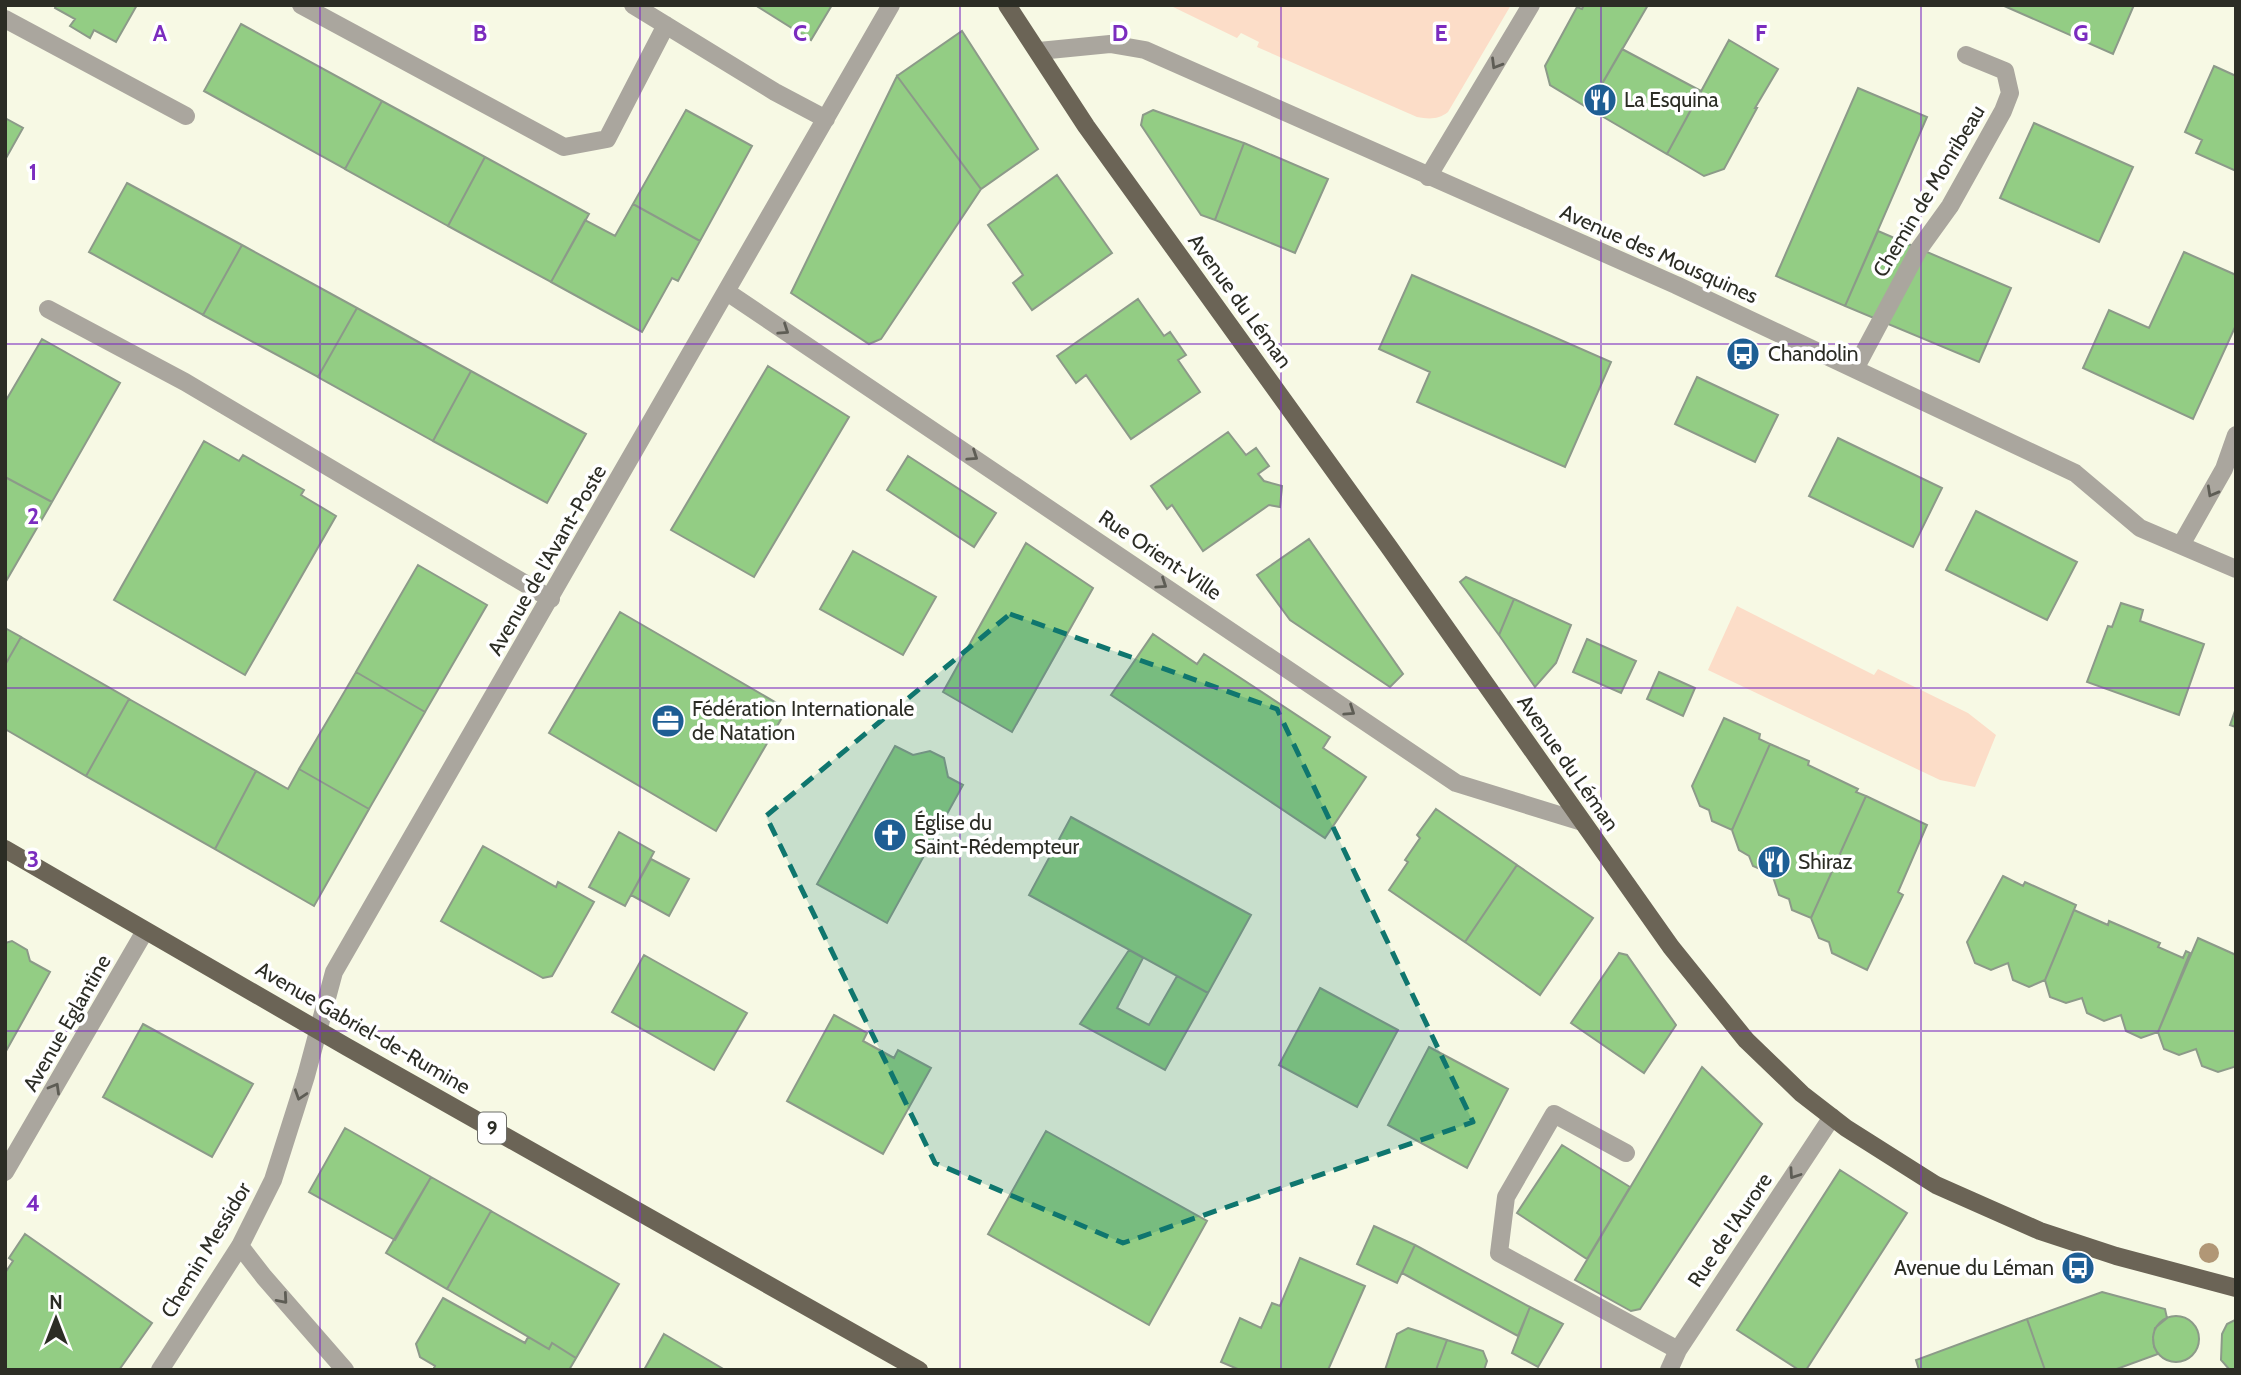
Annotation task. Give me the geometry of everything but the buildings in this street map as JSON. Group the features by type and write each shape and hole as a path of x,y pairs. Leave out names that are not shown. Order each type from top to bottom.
{"main road":[{"name":"Avenue du Léman","path":"1007,5 1086,126 1389,547 1671,947 1746,1040 1802,1094 1832,1117 1936,1185 2040,1231 2116,1256 2236,1288"},
{"name":"Avenue Gabriel-de-Rumine","path":"5,849 145,932 919,1370"}],"street":[{"path":"301,5 564,147 607,139 666,25"},
{"path":"633,5 775,92 827,119"},
{"name":"Avenue de l'Avant-Poste","path":"320,1030 334,972 891,5"},
{"path":"1427,177 1531,5"},
{"path":"5,19 186,116"},
{"name":"Avenue des Mousquines","path":"1039,51 1110,44 1145,50 1676,285 2075,473 2140,528 2236,569"},
{"name":"Chemin de Monribeau","path":"1855,369 1919,249 1950,206 1970,171 2010,93 2005,71 1966,55"},
{"name":"Rue Orient-Ville","path":"727,292 1456,783 1582,822"},
{"path":"48,309 185,382 551,598"},
{"path":"2181,545 2224,469 2236,435"},
{"name":"Avenue Eglantine","path":"5,1172 145,932"},
{"name":"Chemin Messidor","path":"160,1370 240,1246 273,1180 320,1030"},
{"path":"1626,1153 1554,1114 1506,1197 1499,1254 1678,1350"},
{"name":"Rue de l'Aurore","path":"1669,1370 1678,1350 1832,1117"},
{"path":"240,1246 345,1370"}],"highlighted area":[{"path":"1010,614 1277,709 1473,1122 1123,1243 935,1163 766,816"}],"shaded area":[{"path":"1169,5 1511,5 1448,112 1437,118 1429,118 1417,117 1257,47 1259,42 1241,33 1237,38"},
{"path":"1737,606 1874,675 1878,669 1968,713 1996,735 1975,787 1940,780 1708,670"}],"place":[{"name":"La Esquina","path":"1600,100"},
{"name":"Chandolin","path":"1743,354"},
{"name":"Fédération Internationale de Natation","path":"668,721"},
{"name":"Église du Saint-Rédempteur","path":"890,835"},
{"name":"Shiraz","path":"1774,862"},
{"name":"Avenue du Léman","path":"2078,1268"}]}
